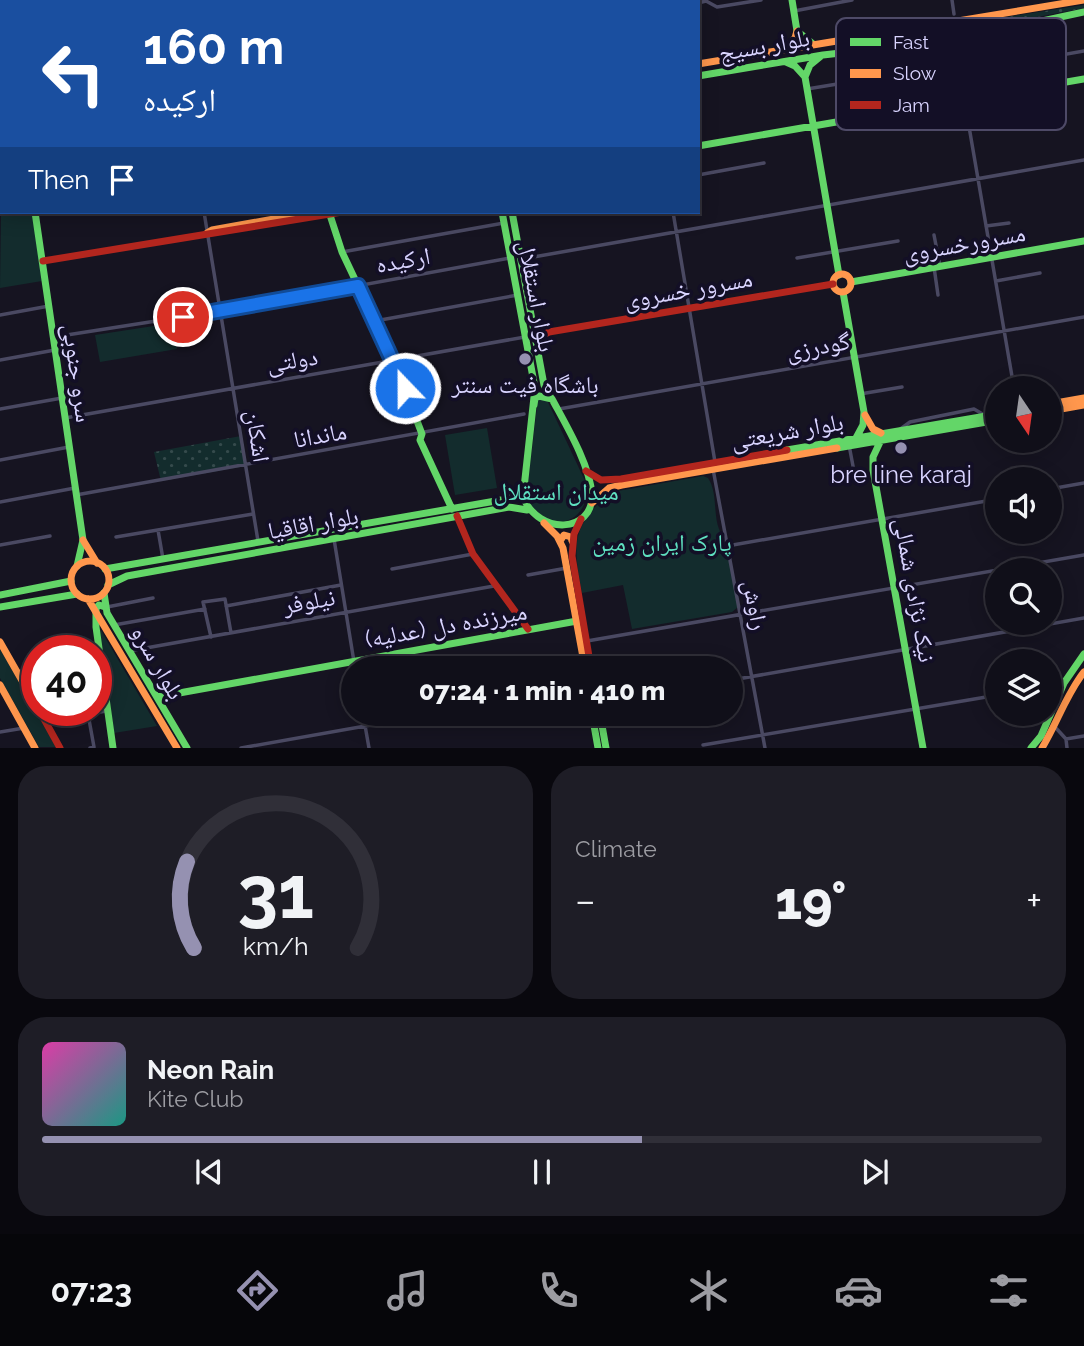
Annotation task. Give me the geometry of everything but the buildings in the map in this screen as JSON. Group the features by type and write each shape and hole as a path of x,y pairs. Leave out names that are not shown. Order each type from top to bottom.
{"main road":[{"path":"785,48 795,38 797,31 792,0"},
{"name":"بلوار بسیج","path":"979,18 1084,0"},
{"name":"بلوار بسیج","path":"1055,18 1084,12"},
{"path":"797,31 813,44"},
{"name":"بلوار بسیج","path":"700,64 836,40"},
{"name":"بلوار بسیج","path":"700,76 836,53"},
{"path":"805,77 813,61 823,55"},
{"path":"781,61 795,66 805,77 839,275"},
{"path":"1066,82 1084,79"},
{"path":"700,146 836,122"},
{"name":"سرو جنوبی","path":"36,214 83,540 77,566"},
{"path":"207,233 302,214"},
{"path":"43,261 318,214"},
{"path":"331,214 342,252 394,361 422,434 420,440 452,509"},
{"name":"بلوار استقلال","path":"502,214 535,388 534,405"},
{"name":"بلوار استقلال","path":"512,214 544,385 552,399"},
{"name":"مسرورخسروی","path":"851,282 1084,242"},
{"path":"839,275 846,276 851,282 843,292 837,290 833,284 834,278 839,275"},
{"name":"مسرور خسروی","path":"549,332 833,284"},
{"path":"843,292 864,412 871,428 882,437"},
{"path":"533,329 549,332"},
{"path":"535,339 549,332"},
{"path":"582,656 560,541 544,523 527,510 523,492 534,405 539,396 552,399 558,410 586,471 592,503"},
{"path":"1062,402 1084,398"},
{"path":"1062,409 1084,405"},
{"path":"856,438 863,425 864,412"},
{"name":"بلوار شریعتی","path":"609,488 856,438 882,437 898,431 985,416"},
{"name":"بلوار شریعتی","path":"601,480 714,466 985,422"},
{"name":"نیک نژادی شمالی","path":"882,437 873,464 923,747"},
{"path":"586,471 601,480 598,483 599,488 609,488"},
{"path":"590,656 572,555 572,541 581,519 592,503 609,488"},
{"name":"بلوار اقاقیا","path":"105,569 508,499 523,492"},
{"name":"بلوار اقاقیا","path":"108,584 127,576 457,516 509,507 527,510"},
{"path":"457,516 473,554 528,629"},
{"path":"544,523 560,526 581,519"},
{"path":"560,541 561,537 568,535 572,541"},
{"name":"سرو جنوبی","path":"83,540 97,563"},
{"path":"0,607 77,594 88,599 99,596 104,593 108,584 105,569 97,563 87,561 77,566 71,581 77,594"},
{"path":"0,595 71,581"},
{"name":"بلوار سرو","path":"104,593 105,607 114,625 187,747"},
{"name":"بلوار سرو","path":"88,599 177,747"},
{"path":"97,635 96,611 99,606 105,607"},
{"name":"میرزنده دل (عدلیه)","path":"398,656 577,621"},
{"path":"0,642 21,679"},
{"path":"1031,747 1041,736 1064,683 1084,654"},
{"name":"میرزنده دل (عدلیه)","path":"157,697 341,667"},
{"path":"1042,747 1055,727 1064,702 1083,674"},
{"path":"1,688 35,747"},
{"path":"48,726 60,747"},
{"path":"110,726 113,747"},
{"path":"594,726 598,747"},
{"path":"602,726 606,747"}],"street":[{"path":"700,2 706,1 717,7 761,0"},
{"path":"794,11 852,0"},
{"path":"952,0 954,14"},
{"path":"1066,54 1084,51"},
{"path":"807,89 836,84"},
{"path":"970,130 1012,376"},
{"path":"520,259 1084,160"},
{"path":"700,175 764,163"},
{"name":"اشکان","path":"205,214 258,542"},
{"name":"راوش","path":"673,214 727,547 765,747"},
{"path":"342,252 504,223"},
{"path":"986,226 1009,223"},
{"path":"934,235 938,295"},
{"path":"797,258 898,241"},
{"name":"ارکیده","path":"54,337 220,311 510,258"},
{"path":"996,281 1040,273"},
{"path":"375,321 518,295"},
{"path":"0,315 49,306"},
{"name":"گودرزی","path":"558,410 1084,317"},
{"name":"دولتی","path":"65,418 526,337"},
{"path":"0,360 55,349"},
{"path":"860,394 902,387"},
{"path":"0,409 62,398"},
{"name":"ماندانا","path":"0,502 246,466 524,414"},
{"path":"849,445 853,466"},
{"path":"0,460 69,447"},
{"path":"1062,487 1084,484"},
{"path":"727,547 985,501"},
{"path":"117,537 253,514"},
{"path":"158,530 163,559"},
{"path":"0,545 50,536"},
{"path":"333,539 353,656"},
{"path":"392,569 473,554"},
{"path":"587,641 1084,555"},
{"path":"528,575 567,568"},
{"path":"226,606 341,585"},
{"name":"نیلوفر","path":"129,651 494,586"},
{"path":"105,607 153,598"},
{"path":"211,637 203,602 225,598 231,633"},
{"path":"114,625 205,608"},
{"path":"743,678 1084,618"},
{"path":"17,672 21,671"},
{"path":"703,745 985,697"},
{"path":"90,726 94,747 90,747"},
{"path":"241,747 365,726 369,747"},
{"path":"1055,727 1066,739 1067,747"},
{"path":"0,732 24,728"},
{"path":"1066,739 1084,736"}],"green space":[{"path":"1084,5 1084,8 1032,18 1001,18"},
{"path":"1,214 32,214 42,281 0,288"},
{"path":"173,323 177,349 100,362 95,335"},
{"name":"میدان استقلال","path":"538,399 547,400 586,483 586,498 581,510 573,518 563,522 541,518 528,497"},
{"path":"487,428 497,488 455,495 445,435"},
{"path":"241,436 246,466 161,481 154,452"},
{"name":"پارک ایران زمین","path":"703,476 708,478 712,485 718,525 725,539 738,607 732,612 632,629 623,585 582,593 576,549 582,526 588,515 612,492"},
{"path":"0,649 21,686 21,715 0,678"},
{"path":"112,649 157,726 114,733 112,719"},
{"path":"27,726 44,726 56,747 39,747"}],"traffic: fast":[{"path":"792,0 797,31"},
{"path":"1056,18 1084,12"},
{"path":"797,31 813,44"},
{"path":"700,76 836,54"},
{"path":"821,56 810,65 805,77 839,275"},
{"path":"786,62 795,66 805,77"},
{"path":"1066,82 1084,79"},
{"path":"700,146 836,122"},
{"path":"35,214 83,540 77,566"},
{"path":"330,214 342,252 396,366 422,434 420,440 452,509"},
{"path":"502,214 535,388 523,497 531,510 552,524 575,523 584,517 590,508 592,495 587,471 552,399 539,396 535,398 534,405"},
{"path":"512,214 544,385 551,398"},
{"path":"851,282 1084,241"},
{"path":"843,292 864,412 863,425 856,438"},
{"path":"787,450 985,416"},
{"path":"837,448 985,422"},
{"path":"881,440 873,457 873,470 923,748"},
{"path":"105,569 507,499 523,492"},
{"path":"108,585 127,576 509,507 527,510"},
{"path":"0,595 71,581"},
{"path":"104,593 107,613 187,748"},
{"path":"0,607 77,594"},
{"path":"105,607 99,605 96,608 96,627 113,748"},
{"path":"157,697 577,621"},
{"path":"1031,748 1041,736 1064,683 1084,654"},
{"path":"594,726 598,748"},
{"path":"602,726 606,748"}],"traffic: slow":[{"path":"975,18 1084,0"},
{"path":"785,48 795,38 797,31"},
{"path":"700,64 836,41"},
{"path":"207,233 302,214"},
{"path":"842,274 848,277 851,283 848,289 842,292 836,289 833,283 836,277 842,274"},
{"path":"1062,402 1084,398"},
{"path":"1062,409 1084,405"},
{"path":"865,415 873,429 881,433"},
{"path":"592,503 609,488 622,485 837,448"},
{"path":"544,523 557,536 563,548 583,656"},
{"path":"560,541 564,535 571,537 572,541"},
{"path":"83,540 97,563"},
{"path":"90,561 103,567 109,580 103,593 90,599 77,593 71,580 77,567 90,561"},
{"path":"88,599 177,748"},
{"path":"0,642 21,679"},
{"path":"1042,748 1084,672"},
{"path":"0,685 35,748"}],"traffic: jam":[{"path":"43,261 330,214"},
{"path":"535,339 549,332 833,284"},
{"path":"586,471 601,480 621,479 787,450"},
{"path":"457,516 473,554 528,629"},
{"path":"581,519 574,534 572,556 589,656"},
{"path":"48,726 60,748"}],"place":[{"name":"باشگاه فیت سنتر","path":"525,359"},
{"name":"bre line karaj","path":"901,448"}],"route":[{"path":"183,317 358,286 405,388"}]}
